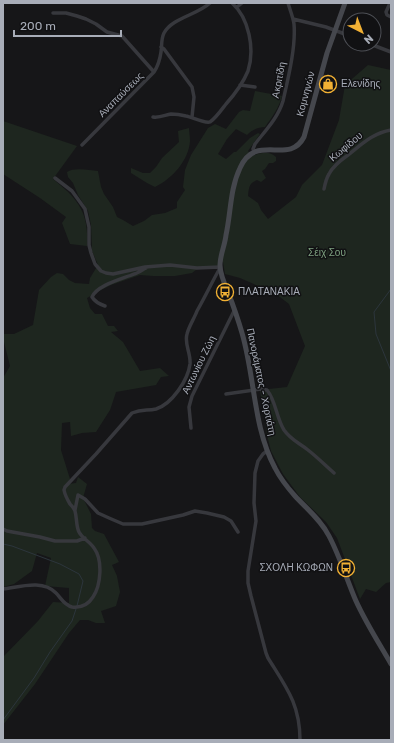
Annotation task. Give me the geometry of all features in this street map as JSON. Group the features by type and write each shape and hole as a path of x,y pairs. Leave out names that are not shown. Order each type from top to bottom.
{"main road":[{"name":"Κομνηνών","path":"254,152 290,149 296,147 301,142 304,137 320,75 334,30 345,3"},
{"name":"Πανοράματος - Χορτιάτη","path":"254,152 246,158 242,164 235,182 220,267 242,331 261,430 267,451 285,484 324,528 359,607 391,664"}],"street":[{"name":"Αναπαύσεως","path":"82,145 154,72 159,62 163,35 168,27 201,10 210,3"},
{"path":"153,116 158,117 175,114 210,122 220,112 240,85 249,65 250,46 246,26 237,7 232,3"},
{"path":"237,7 242,3"},
{"name":"Ακριτίδη","path":"254,152 253,149 255,144 276,116 282,104 292,52 294,30 288,3"},
{"path":"390,3 386,12 387,15 391,17"},
{"path":"53,13 66,13 82,18 96,24 107,32 122,36 154,72"},
{"path":"293,20 326,27 342,33"},
{"path":"161,47 193,88 192,118"},
{"path":"240,85 255,87"},
{"name":"Κωφίδου","path":"324,189 329,174 340,161 363,142 375,135 391,130"},
{"path":"55,178 72,191 85,209 89,227 89,246 91,253 95,264 99,269 106,273 113,274 148,267 170,265 197,268 220,267"},
{"path":"105,306 94,301 92,297 93,293 110,283 135,274 148,267"},
{"path":"75,510 67,499 64,490 65,486 96,454 132,413 138,410 155,409 161,407 170,400 182,385 187,375 190,363 186,342 187,334 191,323 220,267"},
{"name":"Αντωνίου Ζώη","path":"191,428 189,407 192,396 234,311"},
{"path":"226,394 261,389 267,390 273,401 281,424 290,438 308,450 334,473"},
{"path":"267,451 258,461 254,474 254,503 256,521 248,571 248,583 266,653 287,688 296,709 299,722 300,740"},
{"path":"3,589 40,585 52,590 69,606 76,607 87,604 94,596 100,569 99,560 95,549 79,531 75,510 78,494 98,513 123,524 142,524 195,511 224,517 231,521 238,532"},
{"path":"3,529 55,541 77,541 85,538"}],"green space":[{"name":"Σέιχ Σου","path":"368,65 391,70 391,582 386,583 376,592 366,589 360,599 337,538 326,522 300,497 283,474 271,451 260,390 287,387 305,346 289,304 276,294 240,278 225,274 223,262 216,267 201,266 192,273 175,276 140,275 111,285 87,298 90,308 95,314 102,314 108,326 114,326 118,331 111,332 123,342 140,371 160,368 169,376 161,377 156,385 116,392 110,410 96,432 82,433 71,436 70,422 62,423 61,450 70,479 68,484 76,483 78,477 87,484 83,498 91,514 92,528 95,531 104,534 119,562 112,565 117,576 120,592 116,606 101,611 105,623 80,620 69,633 35,684 3,725 3,657 38,621 53,602 69,603 69,588 45,586 51,558 37,553 32,571 14,584 3,587 3,378 10,366 3,334 14,334 33,325 39,290 51,277 57,273 63,274 75,283 89,284 90,278 98,265 92,251 91,225 88,211 78,195 73,183 68,177 67,172 78,169 98,171 101,187 117,217 133,226 152,215 165,213 177,208 177,202 185,190 183,187 185,170 191,155 208,128 215,124 226,129 239,112 243,110 250,111 255,91 282,96 273,116 265,127 255,129 247,135 236,129 227,139 218,154 226,159 236,152 250,138 258,133 260,134 248,151 252,156 261,153 270,153 276,157 276,161 269,163 262,171 266,178 261,182 257,180 251,184 248,196 258,203 268,219 296,197 302,185 322,165 339,120 345,85"},
{"path":"3,121 77,146 53,179 69,193 80,207 86,224 87,246 70,244 62,223 66,217 3,174"},
{"path":"189,128 189,148 183,162 168,179 155,187 131,173 131,168 143,173 150,173 162,158 179,142 178,131"}],"waterway":[{"path":"391,289 374,312 376,334 391,371"},
{"path":"3,544 60,564 79,574 83,581 77,606"},
{"path":"3,720 34,678 72,621 76,609"}],"place":[{"name":"Ελενίδης","path":"328,84"},
{"name":"ΠΛΑΤΑΝΑΚΙΑ","path":"225,292"},
{"name":"ΣΧΟΛΗ ΚΩΦΩΝ","path":"346,568"}]}
